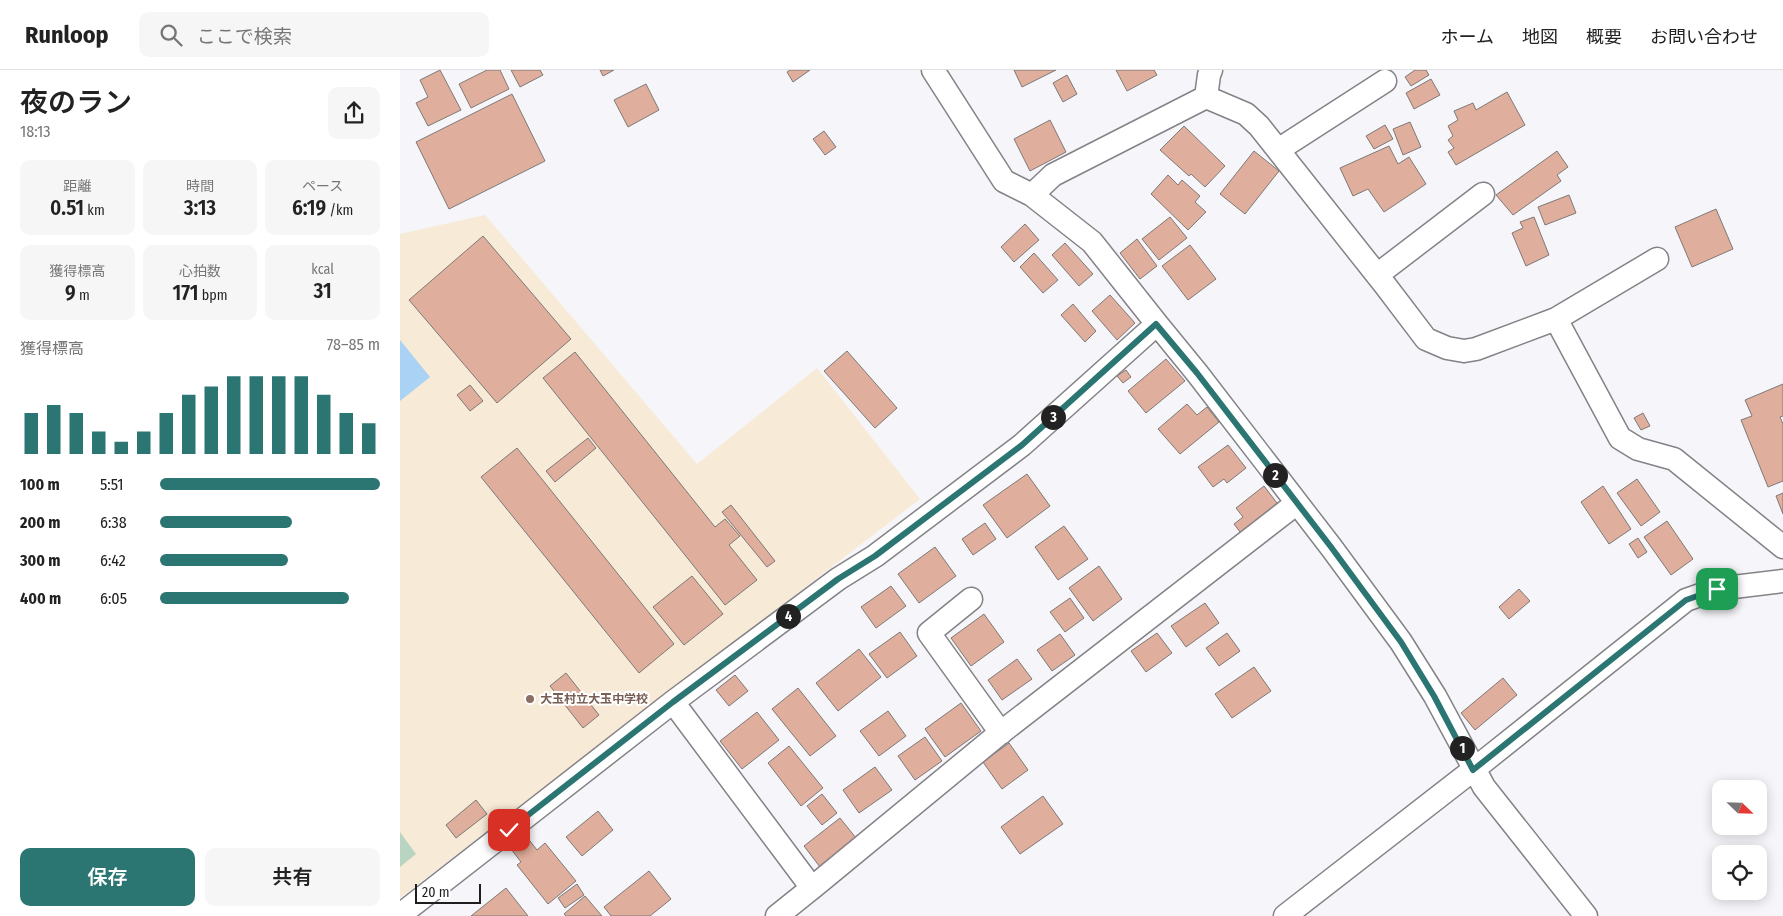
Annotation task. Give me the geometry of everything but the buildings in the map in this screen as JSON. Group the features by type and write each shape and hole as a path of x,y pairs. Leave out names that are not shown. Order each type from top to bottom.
{"street":[{"path":"933,70 1004,181 1032,195 1092,242 1197,373 1401,642 1434,696 1484,788 1586,916"},
{"path":"1206,97 1211,70"},
{"path":"1278,150 1385,81"},
{"path":"1032,195 1052,175 1206,97 1246,114 1259,126 1426,339 1446,348 1464,351 1476,349 1556,319 1657,259"},
{"path":"1377,275 1483,194"},
{"path":"1556,319 1620,438 1638,449 1674,459 1783,547"},
{"path":"400,915 673,702 838,579 875,556 1022,445 1156,324"},
{"path":"777,916 1001,733 1297,503"},
{"path":"1285,916 1473,770 1686,600 1717,589 1783,581"},
{"path":"971,599 929,633 1001,733"},
{"path":"673,702 812,888"}],"shaded area":[{"name":"大玉村立大玉中学校","path":"485,215 697,464 817,368 920,499 400,898 400,234"}],"green space":[{"path":"400,832 416,854 400,867"}],"water":[{"path":"400,340 430,377 400,401"}],"place":[{"name":"大玉村立大玉中学校","path":"530,699"}],"route":[{"path":"509,830 673,702 838,579 875,556 1022,445 1156,324 1197,373 1331,547 1401,642 1434,696 1473,770 1686,600 1717,589"}]}
